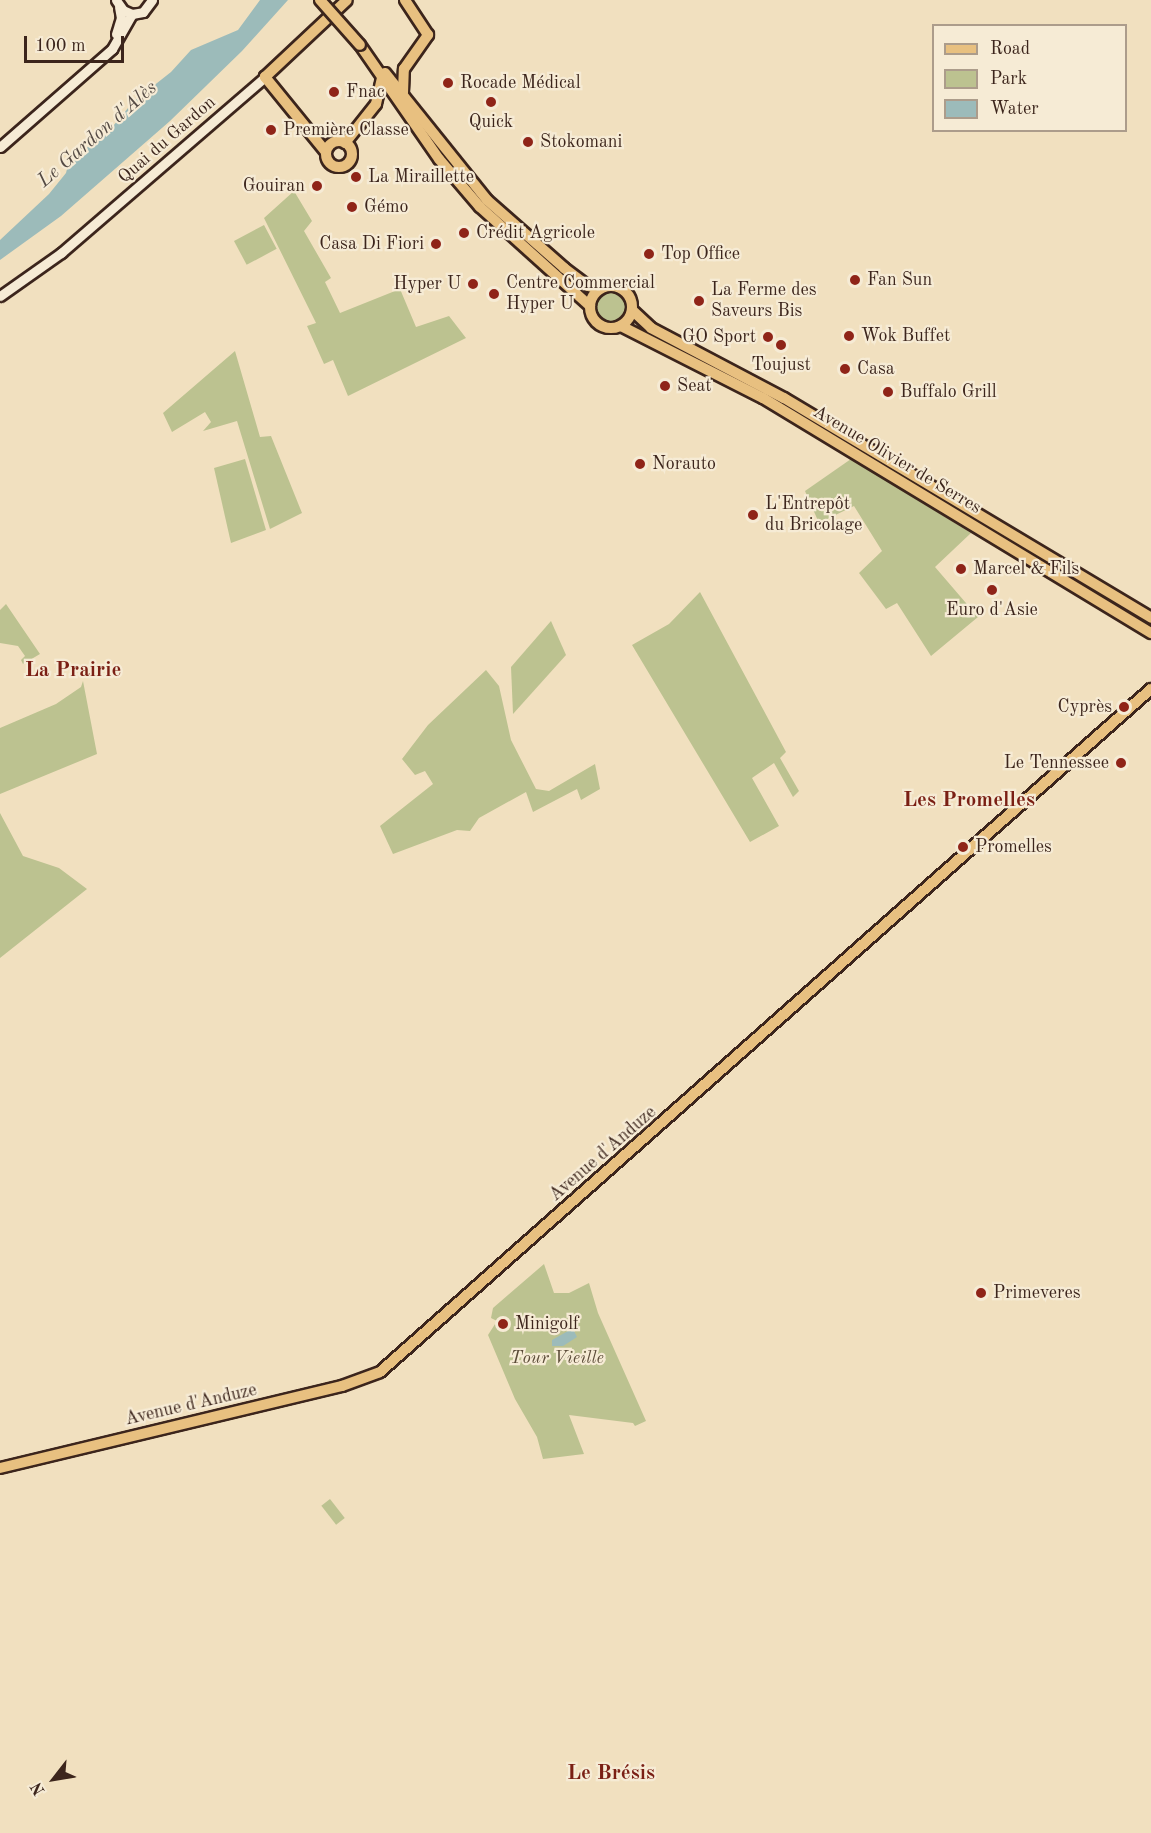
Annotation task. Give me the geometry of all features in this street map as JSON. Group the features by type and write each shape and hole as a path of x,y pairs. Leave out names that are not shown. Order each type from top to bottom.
{"main road":[{"path":"320,0 384,76 403,93 487,200 564,268 588,286 600,289 611,286 622,289 630,297 632,310 621,326 600,325 590,306 480,207 399,104 384,76"},
{"name":"Quai du Gardon","path":"265,77 347,0"},
{"path":"384,76 404,69 427,41 426,27 405,0"},
{"path":"403,93 404,69"},
{"path":"329,147 345,143 376,104 384,76"},
{"path":"265,77 329,147 333,165 345,165 351,152 345,143"},
{"path":"376,104 399,104"},
{"path":"590,306 600,289"},
{"name":"Avenue Olivier de Serres","path":"632,310 651,328 794,404 1151,618"},
{"name":"Avenue Olivier de Serres","path":"621,326 763,398 1151,633"},
{"name":"Avenue d'Anduze","path":"0,1468 350,1384 380,1372 1146,698 1151,689"}],"street":[{"path":"118,4 132,14 143,12 152,0"},
{"path":"0,142 103,51 118,30 118,4"},
{"path":"0,147 112,49 132,14"},
{"name":"Quai du Gardon","path":"0,296 62,253 265,77"}],"green space":[{"path":"294,191 312,221 304,231 331,278 325,282 340,313 400,289 416,327 449,316 466,338 348,396 333,360 324,364 307,326 316,323 264,218"},
{"path":"264,225 277,249 247,265 234,241"},
{"path":"612,289 624,294 629,306 624,318 612,323 600,318 595,306 600,294"},
{"path":"235,351 260,437 271,436 302,513 270,529 237,421 203,431 211,422 205,412 172,432 163,413"},
{"path":"245,459 266,530 231,543 214,468"},
{"path":"851,459 971,533 935,567 978,617 931,656 897,603 886,609 859,573 882,551 854,506 819,523 805,491"},
{"path":"700,592 786,752 780,758 799,791 793,797 774,763 752,778 779,826 750,842 632,645 669,624"},
{"path":"6,604 40,654 23,664 21,660 25,656 18,646 0,643 0,610"},
{"path":"551,621 566,655 513,714 511,667"},
{"path":"486,670 499,686 511,740 536,789 549,791 595,764 600,789 581,800 577,789 533,812 526,792 479,818 470,831 457,830 393,854 380,826 433,784 425,771 415,775 402,759 428,725"},
{"path":"83,681 97,754 0,794 0,728 56,704 81,687"},
{"path":"0,813 23,856 59,868 87,889 0,958"},
{"name":"Tour Vieille","path":"544,1264 554,1293 569,1293 589,1283 598,1313 646,1421 635,1426 633,1423 569,1415 584,1454 543,1459 537,1437 515,1399 488,1335 497,1321 491,1318 493,1308"},
{"path":"330,1499 345,1518 336,1525 321,1506"}],"water":[{"path":"260,0 288,0 242,51 170,121 61,216 0,260 0,240 49,194 66,173 69,161 83,153 93,140 109,131 133,102 171,72 191,50 238,30"},
{"path":"568,1331 574,1331 577,1337 563,1346 552,1346 552,1340"}],"place":[{"name":"Rocade Médical","path":"448,83"},
{"name":"Fnac","path":"334,92"},
{"name":"Quick","path":"491,102"},
{"name":"Première Classe","path":"271,130"},
{"name":"Stokomani","path":"528,142"},
{"name":"La Miraillette","path":"356,177"},
{"name":"Gouiran","path":"317,186"},
{"name":"Gémo","path":"352,207"},
{"name":"Crédit Agricole","path":"464,233"},
{"name":"Casa Di Fiori","path":"436,244"},
{"name":"Top Office","path":"649,254"},
{"name":"Fan Sun","path":"855,280"},
{"name":"Hyper U","path":"473,284"},
{"name":"Centre Commercial Hyper U","path":"494,294"},
{"name":"La Ferme des Saveurs Bis","path":"699,301"},
{"name":"Wok Buffet","path":"849,336"},
{"name":"GO Sport","path":"768,337"},
{"name":"Toujust","path":"781,345"},
{"name":"Casa","path":"845,369"},
{"name":"Seat","path":"665,386"},
{"name":"Buffalo Grill","path":"888,392"},
{"name":"Norauto","path":"640,464"},
{"name":"L'Entrepôt du Bricolage","path":"753,515"},
{"name":"Marcel & Fils","path":"961,569"},
{"name":"Euro d'Asie","path":"992,590"},
{"name":"Cyprès","path":"1124,707"},
{"name":"Le Tennessee","path":"1121,763"},
{"name":"Promelles","path":"963,847"},
{"name":"Primeveres","path":"981,1293"},
{"name":"Minigolf","path":"503,1324"}],"district":[{"name":"La Prairie","path":"73,671"},
{"name":"Les Promelles","path":"969,801"},
{"name":"Le Brésis","path":"611,1774"}],"water label":[{"name":"Le Gardon d'Alès","path":"98,135"}]}
